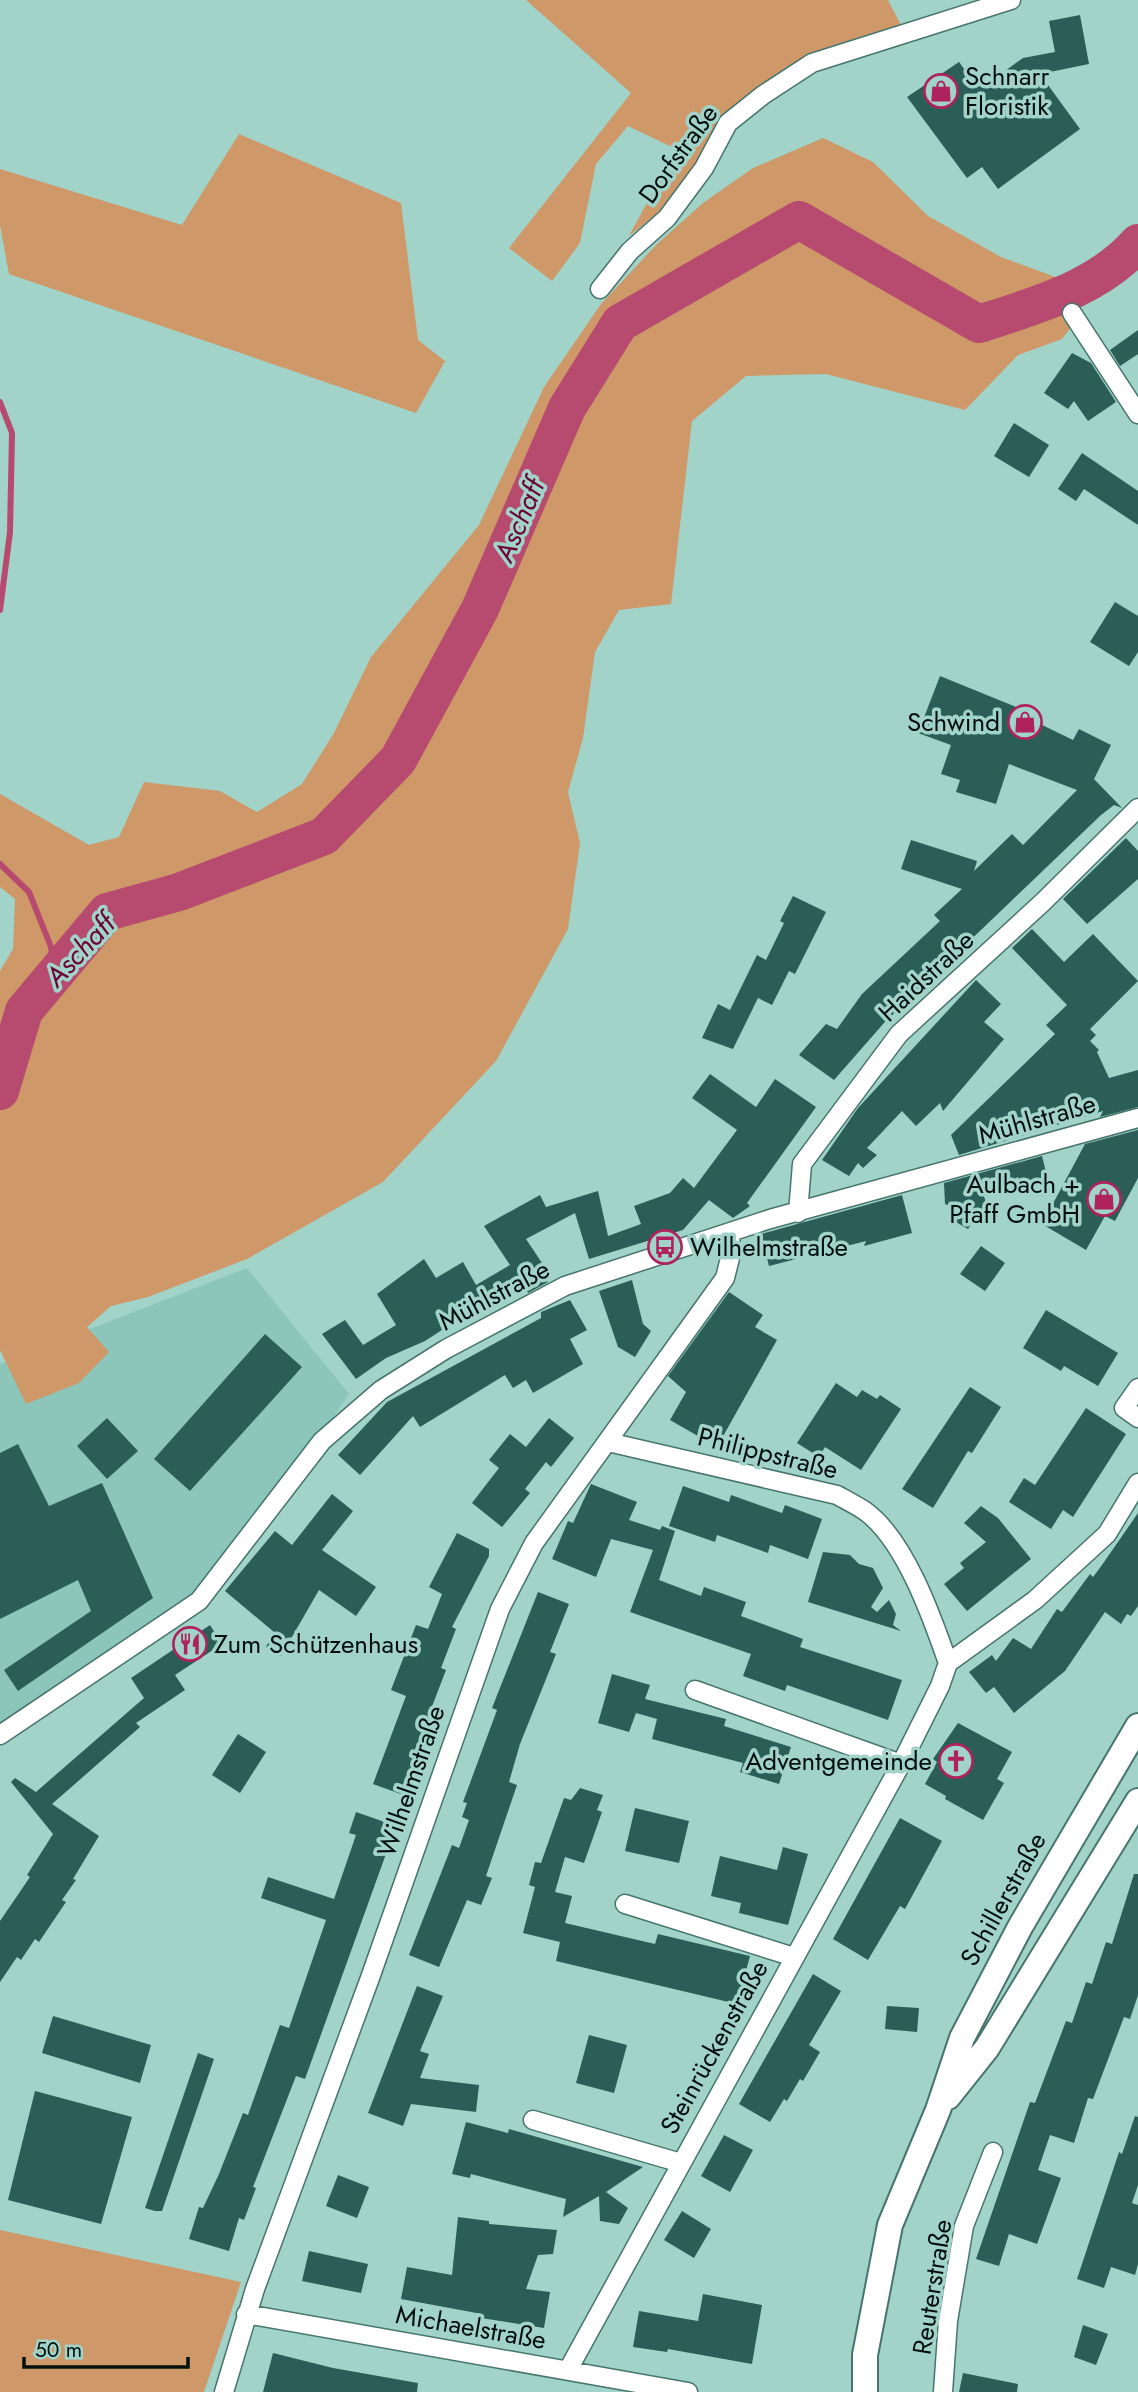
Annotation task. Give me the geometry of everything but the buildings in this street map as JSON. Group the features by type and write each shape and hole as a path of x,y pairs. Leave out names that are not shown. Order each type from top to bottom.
{"main road":[{"name":"Schillerstraße","path":"865,2392 865,2355 890,2225 938,2110 962,2038 1020,1927 1138,1726"},
{"path":"1098,1792 1136,1810"},
{"name":"Schillerstraße","path":"938,2110 987,2048 1136,1810"}],"street":[{"name":"Dorfstraße","path":"600,289 630,250 667,218 704,168 728,123 763,95 812,63 1011,0"},
{"path":"1072,313 1138,414"},
{"name":"Haidstraße","path":"798,1213 802,1164 900,1034 1043,902 1138,808"},
{"name":"Mühlstraße","path":"0,1735 199,1601 322,1441 382,1390 446,1349 565,1286 798,1213 1138,1118"},
{"name":"Wilhelmstraße","path":"224,2392 246,2314 500,1609 534,1543 725,1278 731,1254 730,1233"},
{"path":"1138,1388 1125,1408 1138,1418"},
{"name":"Philippstraße","path":"608,1442 836,1495 867,1512 897,1548 928,1605 948,1662"},
{"path":"948,1662 1035,1600 1107,1534 1138,1483"},
{"name":"Steinrückenstraße","path":"568,2370 901,1764 940,1686 948,1662"},
{"path":"695,1690 901,1764"},
{"name":"Steinrückenstraße","path":"625,1905 794,1956"},
{"name":"Steinrückenstraße","path":"533,2120 681,2163"},
{"name":"Reuterstraße","path":"943,2392 948,2321 964,2227 993,2152"},
{"name":"Michaelstraße","path":"246,2314 688,2392"}],"shaded area":[{"path":"526,0 888,0 902,27 808,57 696,165 661,211 629,236 676,149 628,126 596,164 580,243 552,281 509,248 631,93"},
{"path":"239,134 401,203 418,340 445,361 416,413 9,274 0,225 0,169 182,225"},
{"path":"823,138 873,162 928,216 1001,257 1069,282 1082,313 1062,339 1018,355 965,410 826,374 746,376 692,421 671,604 619,610 595,652 583,738 568,792 580,843 568,929 496,1061 383,1182 247,1259 148,1297 111,1306 87,1327 109,1352 79,1383 26,1404 0,1350 0,971 13,949 15,899 0,887 0,794 89,845 119,837 144,782 220,791 257,812 302,784 334,733 371,657 479,525 544,387 601,304 656,245 703,203 753,168"},
{"path":"247,1268 349,1394 212,1598 0,1747 0,1364"},
{"path":"0,2230 241,2282 204,2392 0,2392"}],"waterway":[{"name":"Aschaff","path":"0,1091 24,1011 107,912 179,892 324,836 398,760 480,609 567,408 620,323 799,220 979,324 1043,303 1085,284 1104,273 1138,243"},
{"path":"0,402 12,433 10,532 0,610"},
{"path":"0,864 29,892 51,947 54,975"}],"place":[{"name":"Schnarr Floristik","path":"941,91"},
{"name":"Schwind","path":"1025,722"},
{"name":"Aulbach + Pfaff GmbH","path":"1104,1199"},
{"name":"Wilhelmstraße","path":"665,1247"},
{"name":"Zum Schützenhaus","path":"190,1644"},
{"name":"Adventgemeinde","path":"956,1761"}]}
